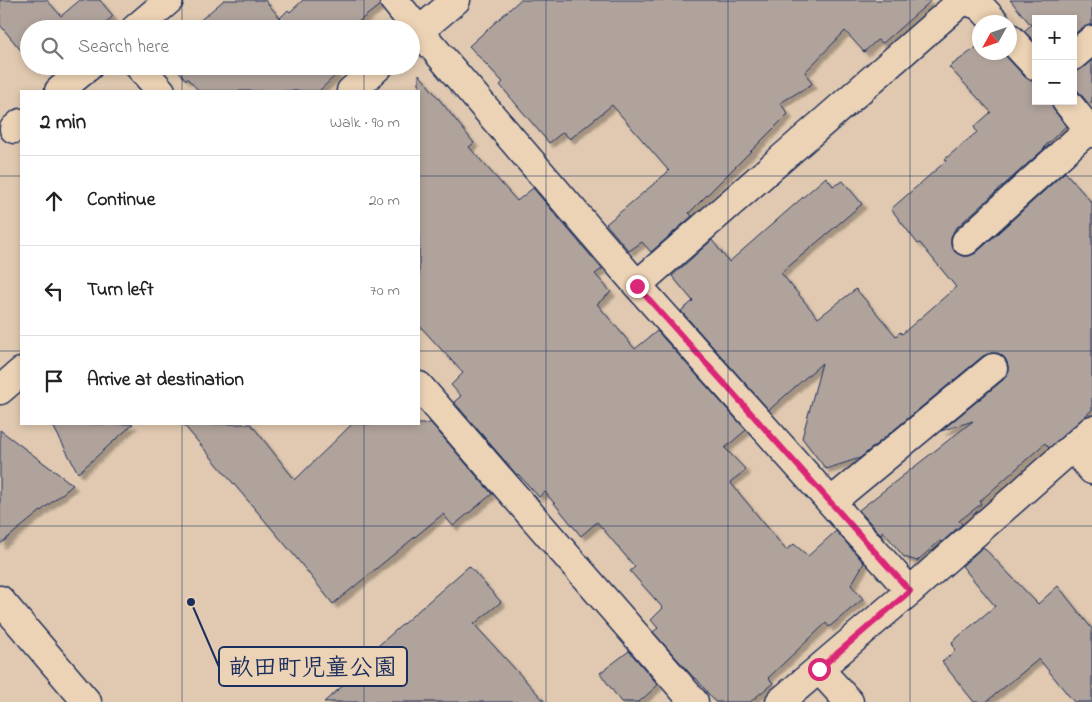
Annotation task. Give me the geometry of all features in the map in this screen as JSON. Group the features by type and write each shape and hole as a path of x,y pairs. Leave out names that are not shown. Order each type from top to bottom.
{"street":[{"path":"145,20 169,0"},
{"path":"394,0 406,20"},
{"path":"420,31 456,0"},
{"path":"637,286 978,6"},
{"path":"1077,53 1092,40"},
{"path":"420,41 910,591"},
{"path":"1017,46 1032,62"},
{"path":"60,90 79,75"},
{"path":"147,75 160,90"},
{"path":"352,90 369,75"},
{"path":"966,241 1090,131 1069,105"},
{"path":"830,502 993,368"},
{"path":"0,390 20,373"},
{"path":"420,387 694,702"},
{"path":"780,702 910,591 1082,439 1092,470"},
{"path":"0,600 87,702"},
{"path":"819,669 849,702"}],"building":[{"path":"0,0 47,0 61,16 80,0 100,0 113,16 109,20 20,20 20,49 0,25"},
{"path":"224,0 265,0 280,18 303,0 379,0 380,5 361,20 201,20"},
{"path":"520,0 932,0 883,43 877,40 864,52 845,31 805,72 812,84 780,103 788,114 689,213 692,216 651,252 642,242 629,251 606,224 669,171 612,105 570,139 563,132 549,143 500,85 503,82 469,46"},
{"path":"1010,0 1092,0 1092,25 1077,32 1077,15 1032,15 1032,39 1024,31 1031,25"},
{"path":"972,51 972,60 1009,60 1025,77 1032,81 1032,105 1052,105 1066,126 1045,148 955,229 951,237 951,245 955,252 962,256 976,253 1065,172 1092,203 1092,410 1049,448 1045,443 979,502 981,504 959,521 962,524 917,561 904,557 883,531 881,535 859,510 973,421 941,431 1003,380 1008,373 1005,358 998,353 983,356 860,458 826,469 802,438 822,363 769,410 681,311 693,301 672,276 712,240 729,262 826,177 833,186 843,181 862,204 781,273 818,318 856,289 896,336 900,332 902,334 956,287 920,243 918,244 891,209 977,132 974,127 991,112 949,67"},
{"path":"1092,60 1092,101 1089,104 1077,90 1077,71"},
{"path":"182,75 336,75 320,90 198,90 187,78 186,80"},
{"path":"420,75 474,143 469,147 517,201 533,188 602,269 595,274 611,292 597,304 635,349 657,331 746,430 725,448 746,470 730,482 786,550 794,544 808,556 836,531 864,563 851,585 863,599 829,627 826,623 768,678 773,683 750,702 715,702 696,678 653,632 658,628 651,620 663,608 630,571 635,567 597,522 581,536 545,492 539,497 517,475 454,402 461,396 451,385 463,373 420,326"},
{"path":"430,422 492,494 453,526 443,514 333,604 184,425 252,425 295,480 351,425 428,424"},
{"path":"53,425 132,425 78,473"},
{"path":"0,430 73,485 0,544"},
{"path":"983,547 1038,604 1058,586 1092,629 1092,702 1074,702 1039,659 986,702 974,702 942,662 955,651 952,642 995,606 962,566"},
{"path":"469,566 501,602 474,624 545,702 324,702 376,657 371,652"},
{"path":"629,651 658,685 639,702 621,702 600,673"}],"place":[{"name":"畝田町児童公園","path":"191,602"}],"route":[{"path":"637,286 910,591 819,669"}]}
